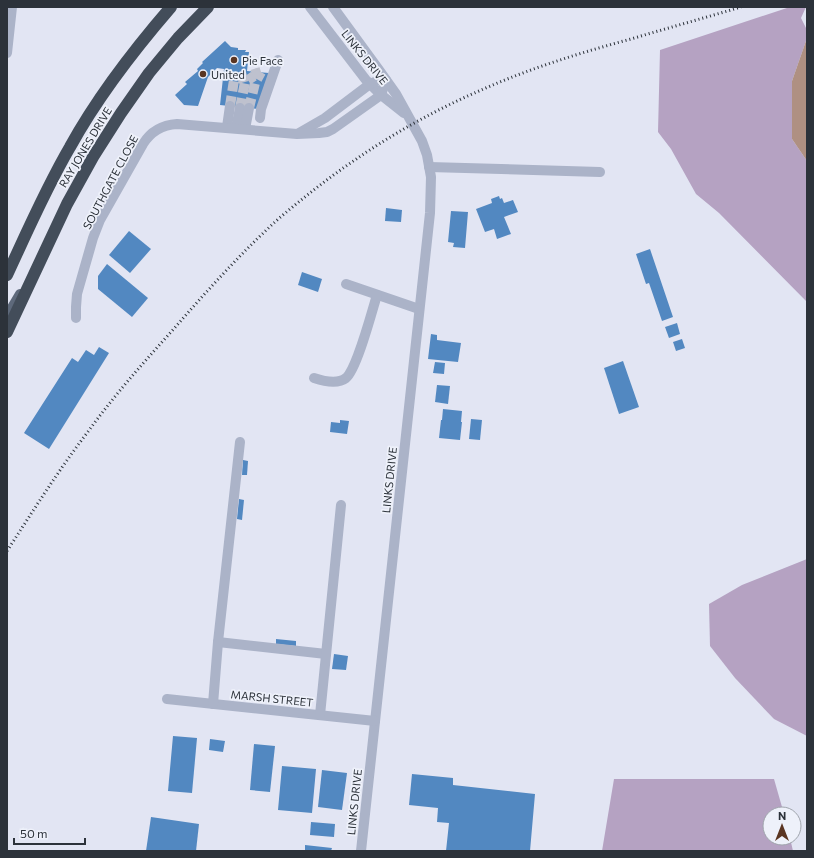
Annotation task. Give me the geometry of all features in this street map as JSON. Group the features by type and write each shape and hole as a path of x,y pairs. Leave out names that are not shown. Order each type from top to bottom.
{"highway":[{"name":"RAY JONES DRIVE","path":"7,274 52,179 80,129 101,96 123,66 171,7"},
{"name":"RAY JONES DRIVE","path":"44,255 67,204 93,156 121,113 164,54 208,7"},
{"path":"7,332 44,255"}],"main road":[{"name":"RAY JONES DRIVE","path":"7,316 44,255"}],"street":[{"path":"7,52 12,7"},
{"name":"LINKS DRIVE","path":"310,7 370,84 381,95 408,116"},
{"name":"LINKS DRIVE","path":"333,7 396,94 422,141 431,177 431,201 361,851"},
{"path":"260,118 261,109 278,60"},
{"path":"297,134 325,118 370,84 386,80"},
{"path":"381,95 386,80"},
{"name":"SOUTHGATE CLOSE","path":"76,318 76,294 97,226 148,137 158,129 170,124 187,124 297,134 314,134 327,132 333,129 381,95"},
{"path":"236,128 240,107 236,128"},
{"path":"429,167 600,172"},
{"path":"346,284 419,309"},
{"path":"314,378 333,382 340,381 347,377 354,365 377,295"},
{"path":"213,704 218,642 240,442"},
{"path":"320,715 340,506"},
{"path":"218,642 326,654"},
{"name":"MARSH STREET","path":"167,699 375,721"}],"shaded area":[{"path":"790,7 806,7 801,18 807,30 807,38 792,81 792,139 807,161 807,302 719,213 696,194 671,149 658,132 660,50"},
{"path":"807,38 807,161 792,139 792,81"},
{"path":"807,559 807,736 774,719 735,678 710,646 709,604 742,585"},
{"path":"614,779 774,779 782,806 762,806 762,846 792,846 793,851 602,851"}],"building":[{"path":"225,41 231,47 249,52 247,71 269,73 258,109 220,105 224,69 217,68 208,77 198,106 184,105 175,95 187,84 185,82 198,71 197,69 203,63 202,62"},
{"path":"499,196 500,199 502,198 504,203 513,200 518,212 504,217 511,234 497,239 494,229 485,232 476,209 492,203 491,199"},
{"path":"386,208 402,210 401,222 385,221"},
{"path":"451,211 468,212 465,248 453,247 454,243 448,242"},
{"path":"129,231 151,249 130,273 109,255"},
{"path":"650,249 673,317 662,321 649,283 646,284 636,254"},
{"path":"107,264 148,298 132,317 98,289 98,276"},
{"path":"302,272 322,279 318,292 298,285"},
{"path":"677,323 680,334 669,338 665,327"},
{"path":"431,334 437,335 437,340 461,343 458,362 428,359"},
{"path":"682,339 685,348 676,351 673,342"},
{"path":"99,347 109,353 49,449 24,433 72,358 78,362 86,350 94,355"},
{"path":"623,361 639,407 619,414 604,368"},
{"path":"435,362 445,363 444,374 433,373"},
{"path":"437,385 450,386 448,404 435,402"},
{"path":"443,409 462,411 460,440 439,438"},
{"path":"471,419 482,420 480,440 469,439"},
{"path":"340,420 349,421 347,434 330,432 331,422 340,423"},
{"path":"243,460 248,461 247,475 242,475"},
{"path":"239,499 244,500 242,520 237,519"},
{"path":"276,639 296,641 296,646 276,644"},
{"path":"334,654 348,656 346,670 332,669"},
{"path":"173,736 197,738 192,793 168,791"},
{"path":"210,739 225,741 223,752 209,750"},
{"path":"254,744 275,746 270,792 250,790"},
{"path":"282,766 316,769 312,813 278,810"},
{"path":"322,770 347,773 342,810 318,807"},
{"path":"412,774 453,778 453,785 535,794 530,851 446,851 449,823 437,822 438,808 409,805"},
{"path":"151,817 199,824 196,851 146,851"},
{"path":"311,822 335,824 334,837 310,835"},
{"path":"305,845 332,848 331,851 305,851"}],"tunnel":[{"path":"230,106 234,80 261,72"},
{"path":"249,108 255,83 261,72"},
{"path":"240,108 245,82 254,76"}],"railway":[{"path":"7,551 76,447 139,368 210,288 249,247 276,221 323,183 398,132 425,117 497,83 573,56 741,7"}],"place":[{"name":"Pie Face","path":"234,60"},
{"name":"United","path":"203,74"}]}
